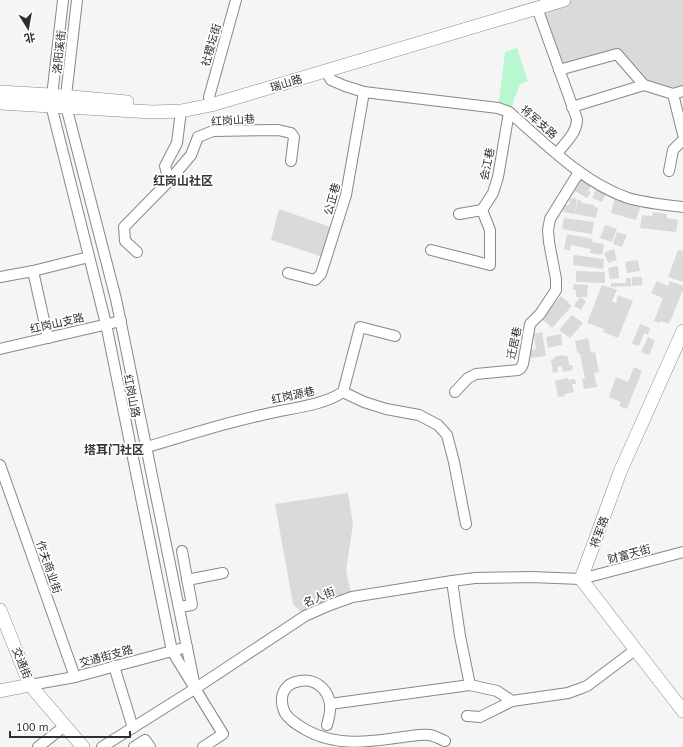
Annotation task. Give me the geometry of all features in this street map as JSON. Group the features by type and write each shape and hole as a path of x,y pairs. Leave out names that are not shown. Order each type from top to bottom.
{"main road":[{"name":"瑞山路","path":"0,92 66,101 152,104 181,102 209,97 535,4 564,0"},
{"name":"瑞山路","path":"66,101 152,112 181,111 211,105 326,71 535,4"},
{"name":"瑞山路","path":"0,102 51,100"},
{"name":"将军路","path":"581,579 620,472 683,331"},
{"path":"581,579 683,711"},
{"name":"交通街","path":"0,610 30,685 83,747"},
{"path":"0,691 30,685"}],"street":[{"name":"洛阳溪街","path":"51,100 62,0"},
{"name":"洛阳溪街","path":"66,101 77,0"},
{"name":"社稷坛街","path":"209,97 236,0"},
{"path":"535,4 577,119 575,131 557,153"},
{"path":"559,70 617,54 644,85 673,94 683,91"},
{"name":"将军支路","path":"326,71 331,80 364,92 498,108 509,112 579,172 618,194 630,199 683,207"},
{"path":"572,107 644,85"},
{"name":"公正巷","path":"288,272 315,280 321,274 346,195 364,92"},
{"path":"673,94 683,134"},
{"name":"红岗山路","path":"51,100 106,324 172,651 223,734 203,747"},
{"name":"红岗山路","path":"66,101 116,298 196,688"},
{"path":"169,181 165,166 176,143 181,111"},
{"name":"会江巷","path":"482,210 492,193 498,177 509,112"},
{"name":"红岗山巷","path":"137,252 126,241 124,227 169,181 191,155 198,137 213,131 278,130 291,133 294,137 291,162"},
{"path":"669,171 673,150 683,140"},
{"name":"迁居巷","path":"455,392 468,378 476,374 518,370 521,368 530,324 540,314 556,290 556,279 549,242 548,230 550,219 579,172"},
{"path":"431,250 490,265 490,230 482,210 459,214"},
{"path":"0,277 89,257"},
{"path":"33,270 48,338"},
{"name":"红岗山支路","path":"0,349 121,321"},
{"path":"395,336 360,327 344,392 364,402 386,409 419,415 438,425 447,436 454,462 466,524"},
{"name":"红岗源巷","path":"147,447 232,422 318,403 344,392"},
{"name":"作夫商业街","path":"0,465 75,677"},
{"path":"179,607 192,605 182,551"},
{"name":"财富天街","path":"581,579 683,552"},
{"path":"187,580 223,573"},
{"name":"名人街","path":"102,747 196,688 305,616 330,604 352,598 475,578 531,577 581,579"},
{"path":"452,581 460,636 470,684"},
{"name":"交通街支路","path":"30,685 75,677 187,647"},
{"path":"467,716 480,717 512,701 568,693 587,686 635,650"},
{"path":"114,666 133,728"},
{"path":"327,725 330,714 330,704 324,690 316,682 306,680 294,682 287,687 282,695 281,702 288,717 317,738 331,742 349,744 418,735 431,736 445,741"},
{"path":"330,704 470,684 497,691 512,701"},
{"path":"38,747 65,726"},
{"path":"134,747 145,740 150,747"}],"green space":[{"path":"517,48 528,81 520,84 509,112 498,108 505,52"}],"building":[{"path":"564,0 683,0 683,91 644,85 617,54 559,70 537,8"},
{"path":"580,178 592,185 588,191 591,192 587,198 573,190"},
{"path":"597,187 607,191 602,202 592,198"},
{"path":"615,197 641,204 636,220 611,213"},
{"path":"570,198 577,199 575,214 563,212 564,205 569,205"},
{"path":"578,200 582,201 581,203 594,205 594,207 598,208 596,218 575,214"},
{"path":"279,209 336,229 326,258 271,240"},
{"path":"653,212 667,214 667,218 678,220 676,232 640,228 642,215 652,216"},
{"path":"564,218 594,222 592,234 562,229"},
{"path":"605,225 617,229 612,242 600,238"},
{"path":"617,232 627,235 622,247 613,244"},
{"path":"567,234 593,239 592,242 604,244 602,255 590,253 591,249 571,245 570,251 564,249"},
{"path":"614,249 617,260 608,263 604,253"},
{"path":"678,250 683,251 683,282 668,277"},
{"path":"574,255 604,259 603,269 573,265"},
{"path":"638,260 640,271 627,273 625,262"},
{"path":"618,266 619,278 610,279 608,268"},
{"path":"576,271 605,272 605,283 576,282"},
{"path":"632,277 642,277 642,285 632,286"},
{"path":"626,278 631,278 631,286 611,287 611,283 626,283"},
{"path":"657,281 668,286 670,281 683,286 683,290 669,324 661,321 660,323 654,321 663,298 651,293"},
{"path":"574,284 588,285 587,297 576,297 576,290 573,290"},
{"path":"602,285 617,290 612,301 616,303 618,295 633,301 618,338 603,332 604,329 587,323"},
{"path":"561,296 572,306 552,328 541,318"},
{"path":"580,297 586,301 581,310 574,306"},
{"path":"572,315 583,323 570,338 559,330"},
{"path":"640,324 650,328 648,335 644,333 639,346 632,344"},
{"path":"542,332 546,356 531,358 530,350 536,349 534,334"},
{"path":"561,334 562,345 548,348 546,337"},
{"path":"648,337 655,341 649,355 641,352"},
{"path":"588,338 591,353 595,352 599,372 594,373 597,387 584,389 582,379 585,379 580,354 577,352 575,341"},
{"path":"564,355 568,356 569,365 572,365 573,370 563,372 562,366 558,367 558,372 553,373 551,360 554,359 554,357"},
{"path":"634,367 642,371 627,409 619,406 621,402 609,397 616,377 628,382"},
{"path":"568,378 568,380 575,379 576,384 572,384 574,392 558,397 555,381"},
{"path":"348,493 353,524 346,571 352,597 305,616 293,604 275,504"}],"district":[{"name":"红岗山社区","path":"183,181"},
{"name":"塔耳门社区","path":"114,450"}]}
